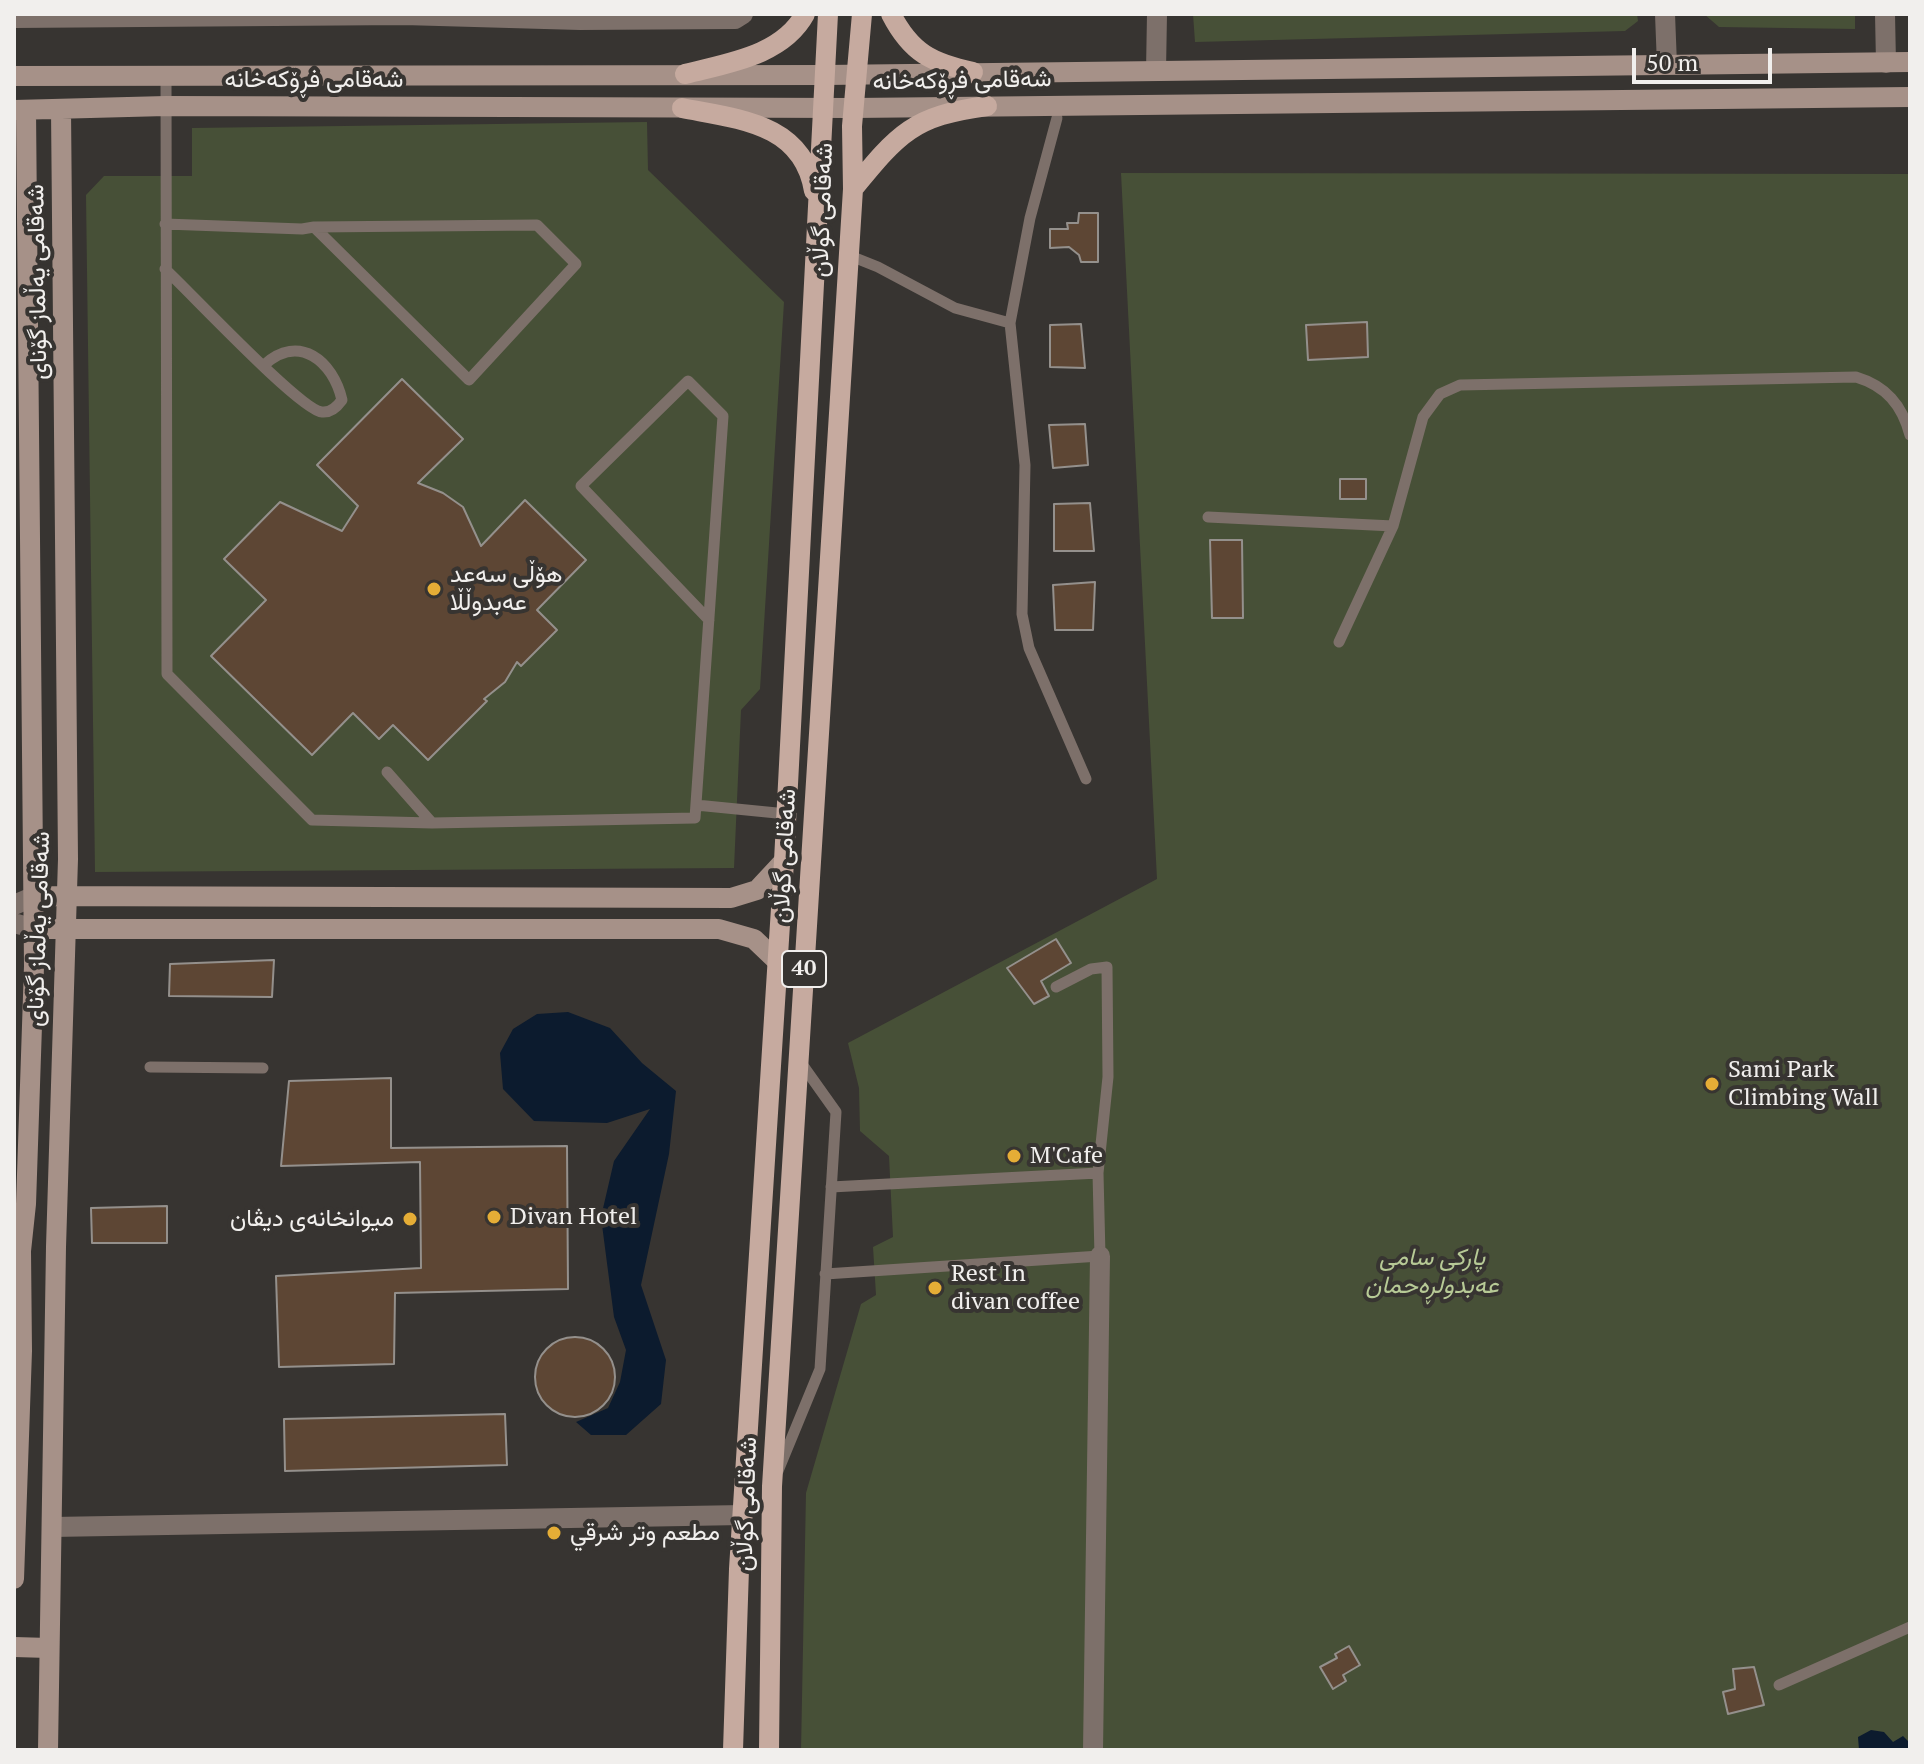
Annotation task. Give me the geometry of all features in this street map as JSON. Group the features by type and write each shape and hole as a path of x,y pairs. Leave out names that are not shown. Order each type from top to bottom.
{"main road":[{"path":"685,74 757,54 788,36 805,14"},
{"name":"شەقامی گوڵان","path":"733,1750 743,1515 787,814 828,14"},
{"name":"شەقامی گوڵان","path":"769,1750 772,1486 853,189 853,108 862,14"},
{"path":"891,14 899,30 934,63 973,72"},
{"path":"853,189 908,130 947,112 987,106"},
{"path":"682,108 750,121 783,135 801,154 812,176 819,219"},
{"path":"760,1250 787,1253"}],"street":[{"path":"14,18 404,14 735,19 743,14"},
{"path":"1156,71 1157,14"},
{"path":"1665,14 1667,65"},
{"path":"1885,14 1886,63"},
{"name":"شەقامی فڕۆکەخانە","path":"14,76 826,75 1910,62"},
{"name":"شەقامی فڕۆکەخانە","path":"20,110 166,106 853,108 1910,97"},
{"name":"شەقامی یەڵماز گۆنای","path":"14,1579 17,1254 26,1204 35,929 20,110"},
{"name":"شەقامی یەڵماز گۆنای","path":"48,1750 67,896 61,110"},
{"path":"14,905 35,896 718,898 757,890 784,861"},
{"path":"14,923 35,929 719,929 726,927 733,913 731,906 718,898"},
{"path":"719,929 754,939 776,960"},
{"path":"1093,1750 1100,1256"},
{"path":"52,1527 743,1515"},
{"path":"14,1647 49,1648"}],"lane":[{"path":"166,75 167,674 312,820 432,823 695,818 709,620 723,416 688,381 581,486 709,620"},
{"path":"1057,118 1030,218 1010,323 1025,465 1022,614 1029,648 1086,779"},
{"path":"165,224 314,227 537,225 576,264 469,380 314,227"},
{"path":"848,255 878,267 955,308 1010,323"},
{"path":"165,269 305,405 322,413 335,409 342,400 337,379 314,356 297,351 278,352 264,365"},
{"path":"1339,642 1359,605 1393,526 1423,417 1440,394 1470,383 1856,377 1887,392 1903,413 1910,435"},
{"path":"1208,517 1393,526"},
{"path":"387,772 432,823"},
{"path":"696,805 787,814"},
{"path":"825,1274 1100,1256 1098,1173 1108,1077 1107,967 1091,969 1056,987"},
{"path":"772,1486 820,1369 836,1112 798,1059"},
{"path":"150,1067 263,1068"},
{"path":"831,1187 1098,1173"},
{"path":"1779,1685 1910,1627"}],"green space":[{"path":"1193,14 1637,14 1638,21 1625,31 1195,42"},
{"path":"1704,14 1855,14 1855,29 1719,27"},
{"path":"647,122 648,170 784,302 760,689 741,710 734,868 95,872 86,195 104,176 192,176 192,128"},
{"name":"پارکی سامی عەبدولڕەحمان","path":"1121,173 1910,174 1910,1750 801,1750 806,1493 861,1304 876,1295 873,1247 893,1237 889,1156 860,1131 859,1088 848,1043 1157,879"}],"water":[{"path":"568,1012 610,1028 642,1063 676,1091 669,1154 641,1285 666,1360 661,1404 626,1435 591,1435 576,1422 608,1408 620,1382 626,1350 614,1317 601,1217 614,1161 650,1109 607,1123 534,1121 503,1089 500,1053 513,1029 537,1014"},
{"path":"1871,1730 1884,1732 1893,1742 1903,1736 1910,1743 1910,1750 1859,1750 1858,1737"}],"building":[{"path":"1079,213 1098,213 1098,262 1081,262 1079,255 1069,247 1050,248 1050,229 1068,229 1067,223 1078,223"},
{"path":"1367,322 1368,357 1308,360 1306,325"},
{"path":"1081,324 1085,368 1050,367 1050,325"},
{"path":"402,379 463,439 418,483 443,493 463,507 481,546 525,500 586,560 537,610 557,630 521,666 517,662 505,682 484,699 487,701 428,760 393,725 379,739 353,713 312,755 211,656 266,600 224,559 280,502 342,531 358,506 317,465"},
{"path":"1085,424 1088,465 1053,468 1049,425"},
{"path":"1340,479 1366,479 1366,499 1340,499"},
{"path":"1090,503 1094,551 1054,551 1054,504"},
{"path":"1210,540 1242,540 1243,618 1212,618"},
{"path":"1095,582 1093,630 1055,630 1053,585"},
{"path":"1056,939 1071,963 1041,981 1049,996 1034,1004 1007,968"},
{"path":"274,960 272,997 169,996 170,964"},
{"name":"Divan Hotel","path":"391,1078 391,1148 567,1146 568,1289 395,1293 394,1364 279,1367 276,1276 421,1268 420,1162 281,1166 289,1081"},
{"path":"167,1206 167,1243 92,1243 91,1208"},
{"path":"575,1337 590,1340 603,1349 612,1362 615,1377 612,1392 603,1405 590,1414 575,1417 560,1414 547,1405 538,1392 535,1377 538,1362 547,1349 560,1340"},
{"path":"505,1414 507,1465 285,1471 284,1419"},
{"path":"1349,1646 1360,1665 1343,1675 1346,1681 1333,1689 1320,1667 1337,1658 1335,1654"},
{"path":"1754,1667 1764,1705 1728,1714 1723,1692 1735,1689 1733,1669"}],"place":[{"name":"ھۆڵی سەعد عەبدوڵڵا","path":"434,589"},
{"name":"Sami Park Climbing Wall","path":"1712,1084"},
{"name":"M'Cafe","path":"1014,1156"},
{"name":"Divan Hotel","path":"494,1217"},
{"name":"میوانخانەی دیڤان","path":"410,1219"},
{"name":"Rest In divan coffee","path":"935,1288"},
{"name":"مطعم وتر شرقي","path":"554,1533"}]}
